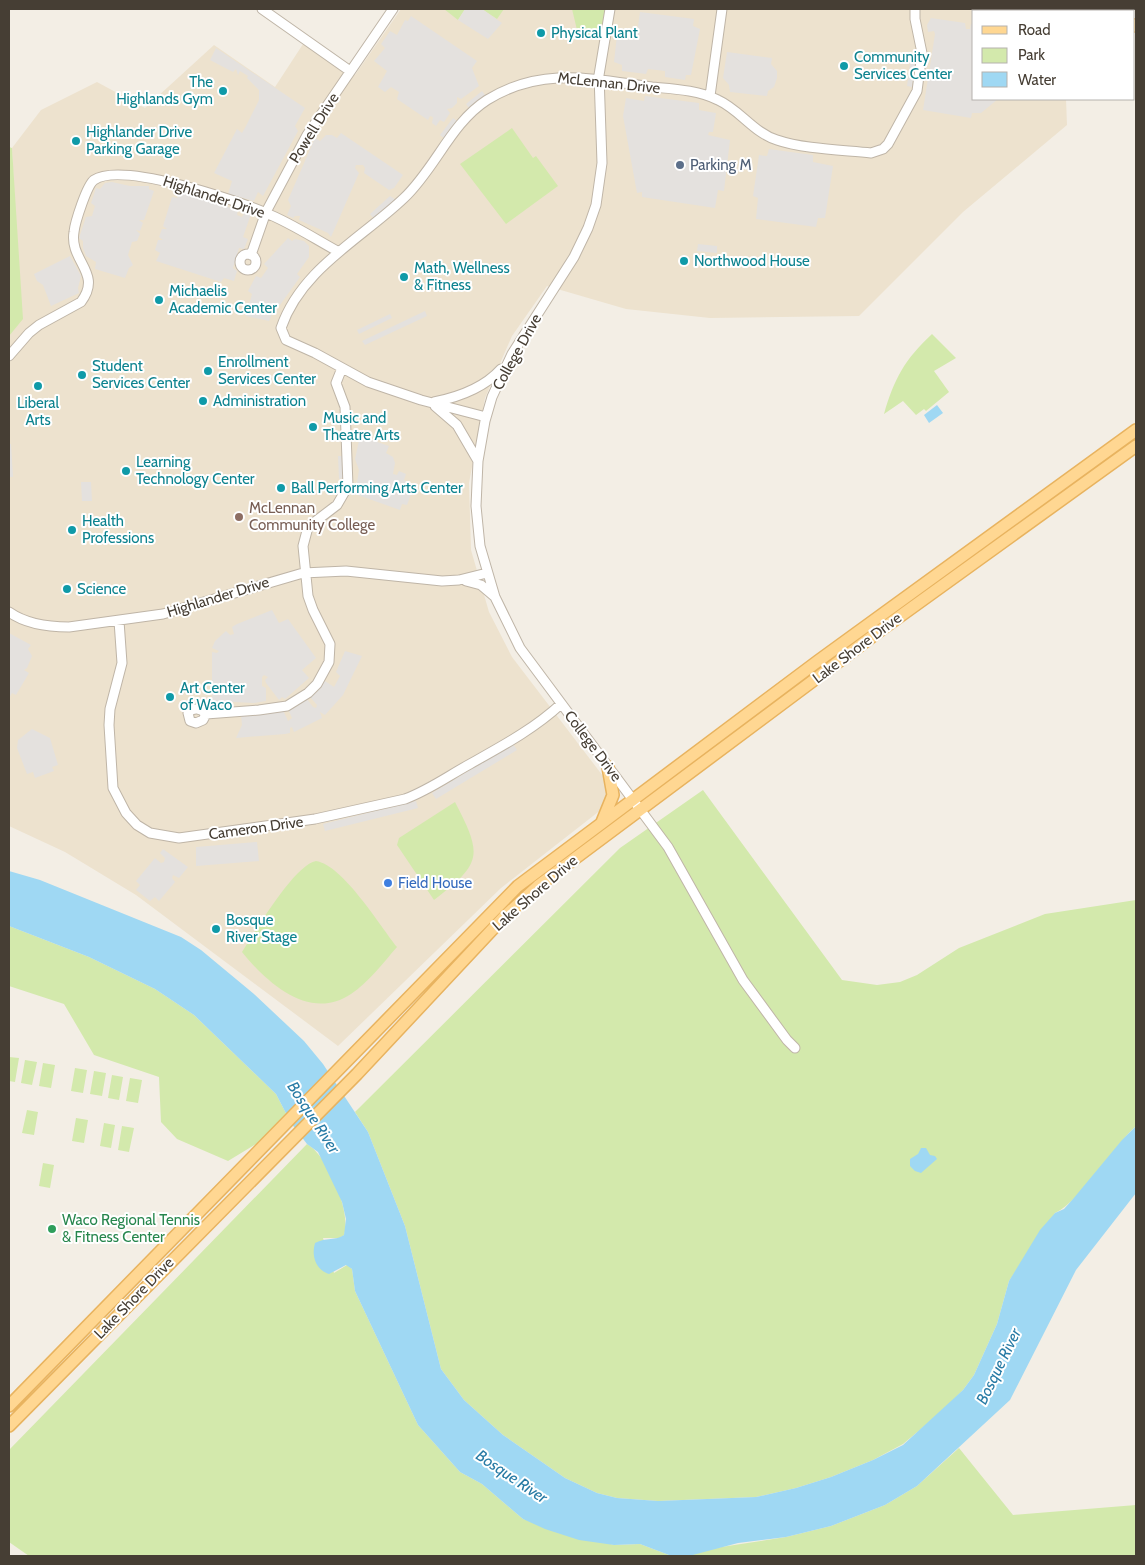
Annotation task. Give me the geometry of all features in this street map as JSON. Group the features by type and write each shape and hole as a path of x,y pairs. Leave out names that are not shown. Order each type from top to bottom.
{"main road":[{"name":"Lake Shore Drive","path":"9,1426 357,1074 517,905 637,805 818,661 1136,430"},
{"name":"Lake Shore Drive","path":"9,1406 346,1063 504,898 558,854 602,824 637,805 1136,446"},
{"path":"602,824 613,795 608,767"}],"street":[{"path":"262,9 350,71"},
{"name":"Powell Drive","path":"251,255 266,212 307,135 393,9"},
{"name":"College Drive","path":"610,9 601,54 599,80 602,163 600,184 593,215 574,257 509,360 486,417 478,461 477,526 487,573 495,597 520,648 668,847 743,980 795,1048"},
{"path":"710,96 722,9"},
{"name":"McLennan Drive","path":"342,368 286,340 281,332 282,324 296,296 320,268 405,197 459,126 486,101 525,82 566,76 599,80 710,96 725,103 775,140 871,153 878,152 888,144 917,91 922,53 915,9"},
{"name":"Highlander Drive","path":"9,356 29,333 82,302 88,294 90,284 74,246 74,232 93,180 104,175 162,180 266,212 339,252"},
{"path":"431,403 462,394 479,386 494,377 509,360"},
{"path":"206,714 287,706 299,700 317,684 329,662 330,644 308,596 303,546 308,527 337,504 348,486 345,407 336,383 342,368 368,382 431,403 486,417"},
{"path":"431,403 457,424 478,461"},
{"name":"Highlander Drive","path":"9,612 33,623 54,627 119,622 190,607 279,579 306,573 346,571 427,581 459,580 487,573"},
{"name":"Highlander Drive","path":"459,580 481,585 495,597"},
{"name":"Cameron Drive","path":"119,622 122,663 110,709 109,725 113,788 126,813 137,825 150,833 164,837 180,838 273,826 405,800 424,792 516,738 561,704"}],"shaded area":[{"name":"McLennan Community College","path":"401,9 995,9 1000,10 972,10 972,100 1066,100 1067,125 963,212 859,316 710,318 626,309 547,286 512,336 485,398 469,483 471,550 489,612 512,657 606,780 610,788 602,809 501,888 338,1046 136,895 65,852 9,826 9,335 16,229 12,148 41,110 97,82 145,108 214,45 275,87 305,41 355,75"},
{"path":"465,9 482,9 502,23 488,39 458,20"},
{"path":"640,12 694,19 693,26 700,29 691,75 686,75 685,80 665,77 665,71 648,69 646,74 622,71 622,65 614,62 617,35 624,35 625,31 637,33"},
{"path":"411,16 477,61 472,68 479,86 461,99 457,97 457,103 452,108 447,109 450,113 444,122 440,120 436,126 432,123 433,117 430,116 428,120 397,99 399,92 391,87 385,92 378,87 387,71 374,61 385,48 381,44 390,31 397,35 405,20 408,21"},
{"path":"931,18 965,23 966,29 970,29 972,24 972,100 997,100 981,113 972,113 971,118 923,110 935,34 934,31 928,32 927,25"},
{"path":"216,48 305,108 295,126 298,131 263,196 258,192 254,201 228,194 232,181 214,173 237,129 242,133 259,100 259,90 247,78 248,76 240,71 238,75 236,69 233,72 210,60"},
{"path":"727,52 772,58 771,64 777,71 777,78 774,87 768,91 767,96 730,92 729,85 723,78"},
{"path":"911,56 917,56 912,87 907,86"},
{"path":"482,91 485,95 469,108 466,104"},
{"name":"Parking M","path":"645,96 699,103 699,110 716,113 713,132 709,132 708,135 730,140 724,191 718,190 715,208 642,197 642,192 637,193 623,116 626,98 644,101"},
{"path":"453,118 457,121 444,138 440,135"},
{"path":"341,133 403,175 394,188 389,190 364,173 365,168 363,165 356,165 355,168 359,173 331,237 328,233 299,220 300,216 293,218 287,215 291,206 288,200 315,138 320,141 326,135 332,135 337,138"},
{"path":"769,149 813,155 813,162 833,166 825,218 818,218 816,227 756,219 758,198 753,196 759,155 767,156"},
{"path":"112,182 130,186 149,186 149,189 154,191 144,220 139,220 143,223 140,231 136,230 140,234 137,241 132,242 128,255 133,265 129,268 125,278 95,269 96,262 86,256 83,241 79,238 86,217 92,216 95,206 91,203 96,188 100,189 105,183"},
{"path":"179,192 238,210 237,215 242,217 245,212 251,214 243,237 248,239 244,249 239,248 233,268 237,271 234,281 224,278 221,282 156,261 160,253 155,250 158,240 163,240 159,237 162,229 167,229 163,226 172,197 177,198"},
{"path":"390,196 396,200 374,219 370,214"},
{"path":"288,238 292,241 295,239 304,241 309,246 309,257 297,274 300,277 280,305 276,304 269,321 246,316 252,294 248,291 256,276 261,278 268,268 264,264"},
{"path":"698,244 717,246 717,253 697,251"},
{"path":"70,256 81,276 78,288 79,293 51,306 43,285 37,281 34,274"},
{"path":"425,311 427,316 365,345 362,341"},
{"path":"390,314 392,318 359,334 357,330"},
{"path":"360,436 389,446 386,453 393,457 395,463 393,474 397,475 399,471 406,474 404,480 407,482 408,488 413,489 407,505 402,504 400,510 355,494 359,470 355,459"},
{"path":"9,444 11,444 13,477 9,477"},
{"path":"338,456 344,456 344,478 339,479"},
{"path":"81,482 91,482 92,501 82,501"},
{"path":"272,610 279,623 288,619 316,658 302,670 309,678 285,699 282,697 279,700 266,683 265,680 268,677 264,675 262,677 262,686 266,688 266,701 254,703 212,701 212,652 217,653 219,651 212,648 215,641 226,631 230,635 234,634 232,627 237,624"},
{"path":"9,633 31,645 28,649 32,656 27,668 24,670 29,673 16,695 12,693 9,698"},
{"path":"345,651 362,656 343,695 325,715 320,712 322,718 294,732 292,727 290,728 290,733 236,738 242,725 241,715 283,710 288,721 292,718 288,709 307,699 316,708 317,705 310,697 325,681 334,687 340,676 336,672"},
{"path":"32,729 50,738 58,765 52,767 54,771 35,778 33,772 27,774 17,748 18,740"},
{"path":"513,744 517,750 436,799 432,793"},
{"path":"416,801 418,808 325,831 323,824"},
{"path":"257,842 259,861 196,866 196,847"},
{"path":"163,849 188,867 179,878 173,875 172,878 175,882 159,901 155,897 150,901 136,890 140,885 136,881 155,858 161,863 164,862 165,858 160,853"}],"green space":[{"path":"444,9 465,9 458,20"},
{"path":"482,9 504,9 497,19"},
{"path":"572,9 605,9 601,36 578,34"},
{"path":"512,128 533,158 536,156 558,186 506,224 460,164"},
{"path":"9,147 12,148 23,319 9,336"},
{"path":"932,334 956,358 934,371 949,392 926,411 924,409 916,415 903,401 884,414 896,380 902,370 915,352"},
{"path":"703,790 842,980 877,985 900,982 917,975 959,948 1045,914 1136,900 1136,1126 1076,1197 1055,1213 1009,1281 997,1324 974,1375 963,1390 940,1413 903,1444 873,1460 831,1477 796,1488 756,1497 658,1501 617,1498 597,1493 565,1478 503,1435 464,1400 441,1369 405,1226 368,1132 355,1112 620,848"},
{"path":"455,802 470,835 473,857 469,867 461,877 434,900 397,845 399,838"},
{"path":"316,861 327,865 349,884 397,947 376,972 358,989 336,1002 320,1004 290,995 264,976 242,952 286,886 307,865"},
{"path":"9,926 89,957 155,989 194,1015 276,1094 291,1123 228,1161 177,1139 161,1122 159,1077 94,1055 64,1004 9,986"},
{"path":"9,1057 19,1058 15,1082 9,1081"},
{"path":"25,1060 37,1062 32,1085 21,1083"},
{"path":"43,1063 55,1065 51,1088 39,1086"},
{"path":"75,1068 87,1070 83,1093 71,1091"},
{"path":"94,1071 106,1073 102,1096 90,1094"},
{"path":"112,1075 123,1077 119,1100 108,1098"},
{"path":"130,1078 142,1080 138,1103 126,1101"},
{"path":"27,1110 38,1112 34,1135 22,1133"},
{"path":"76,1118 88,1120 84,1143 72,1141"},
{"path":"104,1123 115,1125 111,1148 100,1146"},
{"path":"122,1126 134,1128 129,1152 118,1150"},
{"path":"307,1144 315,1150 330,1172 341,1199 344,1213 346,1225 344,1235 340,1238 323,1238 334,1273 347,1265 352,1269 355,1291 418,1425 460,1472 482,1484 523,1519 614,1545 640,1544 669,1555 786,1537 831,1526 885,1505 917,1486 959,1448 1013,1515 1136,1505 1136,1556 29,1556 9,1542 9,1450"},
{"path":"43,1163 54,1165 50,1188 39,1186"}],"water":[{"path":"937,405 943,413 929,423 924,415"},
{"name":"Bosque River","path":"9,871 40,880 181,937 201,950 254,994 304,1041 323,1064 368,1132 405,1226 441,1369 464,1400 503,1435 565,1478 597,1493 617,1498 658,1501 756,1497 796,1488 831,1477 873,1460 903,1445 963,1390 974,1375 997,1324 1009,1281 1040,1230 1055,1213 1064,1209 1136,1126 1136,1193 1076,1270 1010,1400 917,1486 885,1505 831,1526 786,1537 738,1543 689,1556 669,1555 640,1544 614,1545 579,1540 545,1529 523,1519 482,1484 460,1472 418,1425 355,1291 352,1269 346,1265 329,1274 321,1269 316,1262 314,1257 315,1243 344,1235 346,1219 342,1202 318,1152 307,1144 291,1123 276,1094 194,1015 155,989 89,957 9,926"},
{"path":"921,1148 926,1148 930,1155 935,1156 937,1159 921,1173 915,1171 910,1166 910,1159 918,1154"}],"place":[{"name":"Physical Plant","path":"541,33"},
{"name":"Community Services Center","path":"844,66"},
{"name":"The Highlands Gym","path":"223,91"},
{"name":"Highlander Drive Parking Garage","path":"76,141"},
{"name":"Parking M","path":"680,165"},
{"name":"Northwood House","path":"684,261"},
{"name":"Math, Wellness & Fitness","path":"404,277"},
{"name":"Michaelis Academic Center","path":"159,300"},
{"name":"Enrollment Services Center","path":"208,371"},
{"name":"Student Services Center","path":"82,375"},
{"name":"Liberal Arts","path":"38,386"},
{"name":"Administration","path":"203,401"},
{"name":"Music and Theatre Arts","path":"313,427"},
{"name":"Learning Technology Center","path":"126,471"},
{"name":"Ball Performing Arts Center","path":"281,488"},
{"name":"McLennan Community College","path":"239,517"},
{"name":"Health Professions","path":"72,530"},
{"name":"Science","path":"67,589"},
{"name":"Art Center of Waco","path":"170,697"},
{"name":"Field House","path":"388,883"},
{"name":"Bosque River Stage","path":"216,929"},
{"name":"Waco Regional Tennis & Fitness Center","path":"52,1229"}]}
